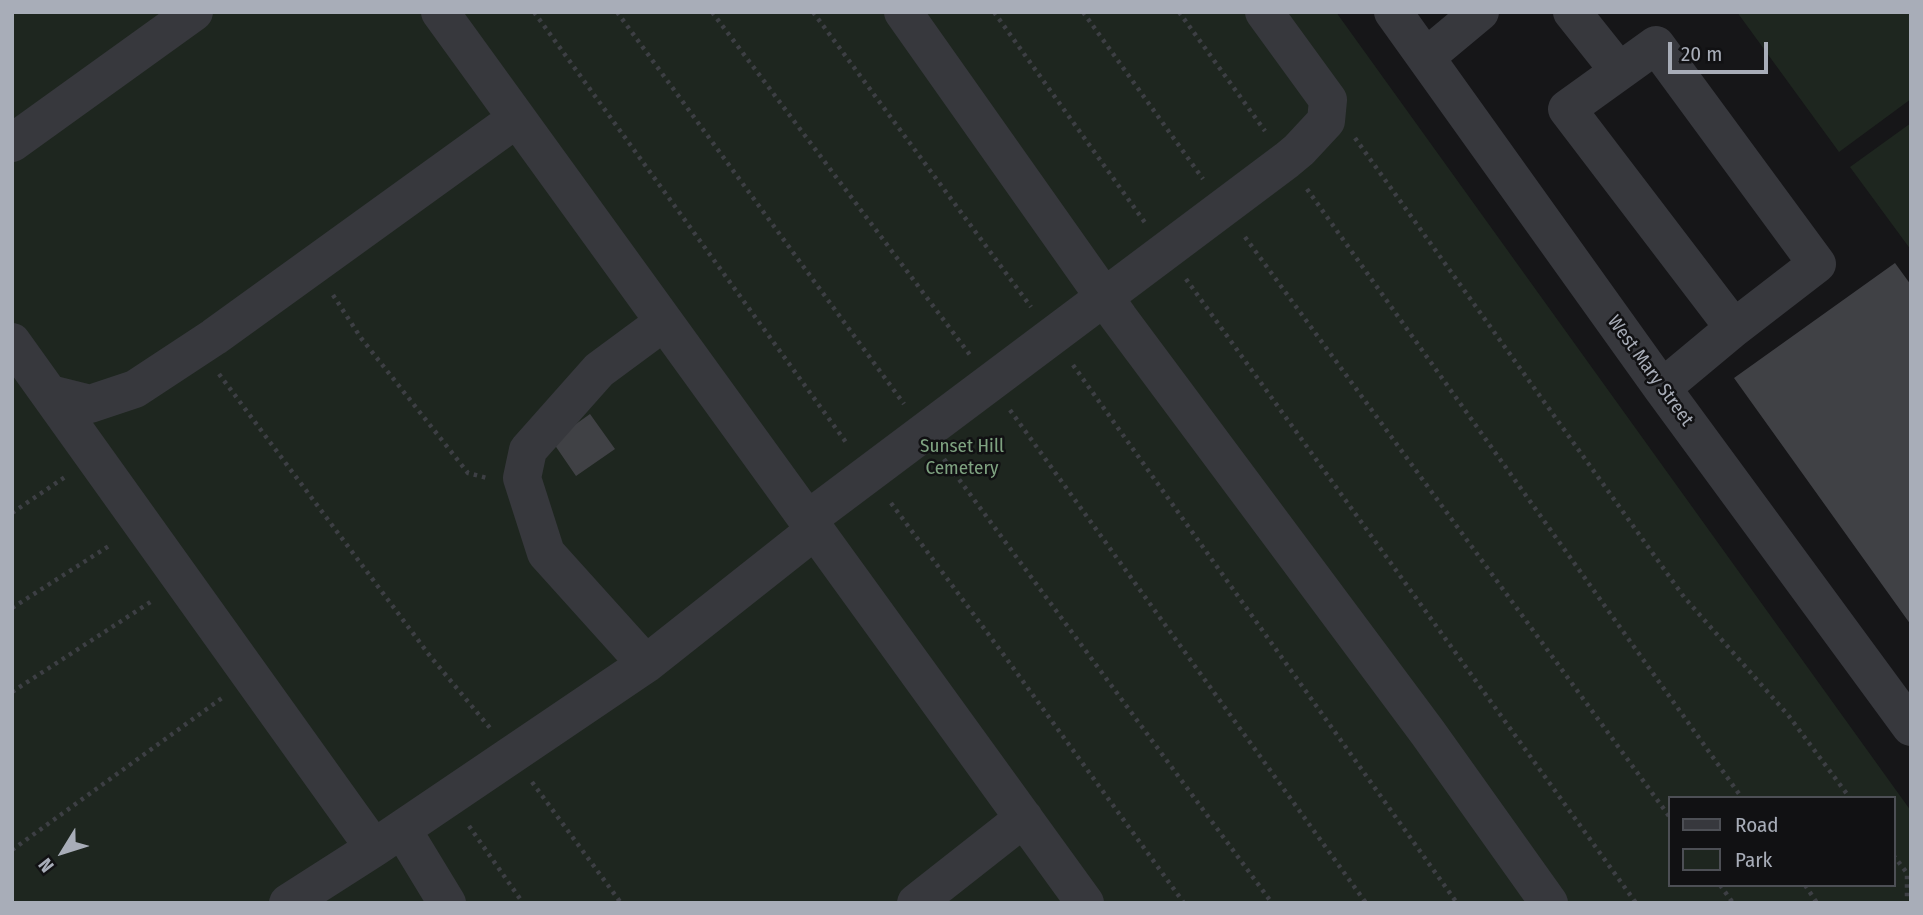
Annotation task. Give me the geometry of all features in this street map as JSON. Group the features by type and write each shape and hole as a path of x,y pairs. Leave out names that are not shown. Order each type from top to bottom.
{"street":[{"path":"12,143 194,12"},
{"path":"440,12 1085,903"},
{"path":"903,12 1104,297 1428,733 1549,903"},
{"path":"288,903 388,839 646,664 811,525 868,473 1299,150 1326,121 1328,100 1265,12"},
{"name":"West Mary Street","path":"1393,12 1662,388 1911,727"},
{"path":"1426,57 1480,12"},
{"path":"1572,12 1619,71"},
{"path":"1662,388 1817,264 1656,45 1567,109 1734,328"},
{"path":"50,394 90,404 135,388 199,347 516,119"},
{"path":"646,664 546,553 522,478 528,450 599,370 664,322"},
{"path":"12,342 251,677 388,839 447,903"},
{"path":"916,903 1024,818"}],"path":[{"path":"534,12 1184,903"},
{"path":"712,12 990,383 1366,903"},
{"path":"813,12 1052,336 1457,903"},
{"path":"994,12 1636,903"},
{"path":"1083,12 1668,815"},
{"path":"1179,12 1741,796"},
{"path":"1328,100 1684,597 1788,715 1849,796"},
{"path":"313,265 361,338 468,473 482,478 522,478"},
{"path":"199,347 430,656 512,755 621,903"},
{"path":"12,513 95,457"},
{"path":"12,608 143,525"},
{"path":"12,692 182,581"},
{"path":"12,849 251,677"},
{"path":"450,797 523,903"},
{"path":"1895,858 1907,873 1907,903"},
{"path":"1721,887 1733,903"},
{"path":"1806,887 1817,903"}],"green space":[{"name":"Sunset Hill Cemetery","path":"12,12 1336,12 1911,811 1911,903 12,903"},
{"path":"1737,12 1911,12 1911,99 1839,152"},
{"path":"1911,123 1911,250 1850,167"}],"building":[{"path":"1895,263 1911,285 1911,625 1734,378"},
{"path":"590,414 615,449 576,476 552,441"}]}
